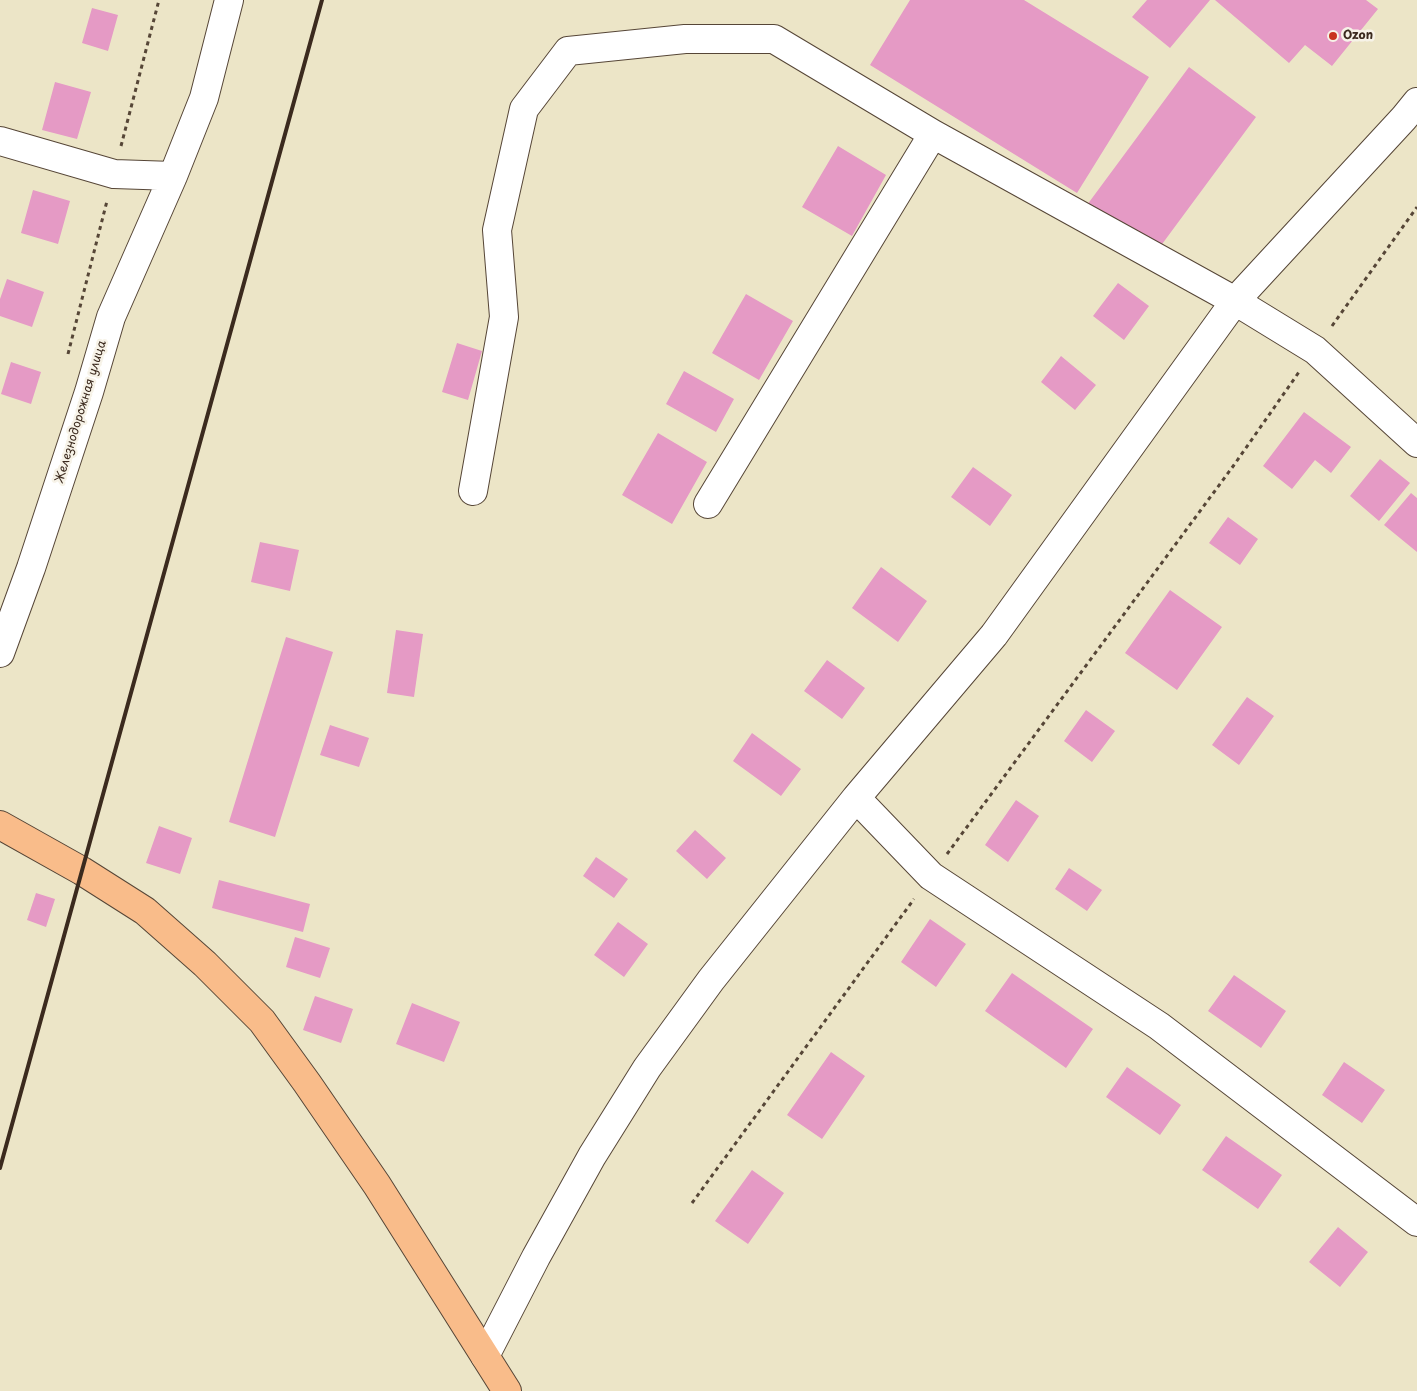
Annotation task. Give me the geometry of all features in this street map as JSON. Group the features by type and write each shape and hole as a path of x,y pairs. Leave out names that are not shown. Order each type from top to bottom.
{"main road":[{"path":"0,825 82,871 145,911 205,964 262,1021 307,1082 377,1185 507,1391"}],"street":[{"name":"Железнодорожная улица","path":"0,653 34,559 89,392 111,317 173,176 204,98 229,0"},
{"path":"473,491 504,317 497,230 524,109 568,50 685,39 774,39 933,134 1234,301 1315,350 1417,443"},
{"path":"485,1356 536,1257 592,1156 647,1068 711,980 856,798 994,635 1234,301 1413,116"},
{"path":"708,504 933,134"},
{"path":"0,141 114,174 173,176"},
{"path":"856,798 931,876 1159,1026 1417,1222"}],"path":[{"path":"66,361 159,0"},
{"path":"692,1204 1234,465 1417,206"}],"building":[{"path":"910,0 1024,0 1149,77 1077,193 870,65"},
{"path":"1147,0 1210,0 1170,48 1132,17"},
{"path":"1215,0 1366,0 1378,9 1332,66 1305,45 1289,63"},
{"path":"92,8 118,15 108,51 82,43"},
{"path":"1189,67 1256,117 1154,255 1087,205"},
{"path":"55,82 91,92 77,139 42,130"},
{"path":"838,146 886,175 852,236 802,207"},
{"path":"33,190 70,201 58,244 21,233"},
{"path":"7,279 44,292 32,327 0,316 0,299"},
{"path":"1118,283 1149,306 1124,340 1093,316"},
{"path":"746,294 793,321 759,380 712,353"},
{"path":"457,343 482,351 468,400 442,392"},
{"path":"1061,356 1096,385 1075,410 1041,382"},
{"path":"11,362 41,372 31,404 1,394"},
{"path":"684,371 734,399 716,432 666,404"},
{"path":"1304,412 1351,447 1331,473 1315,460 1292,489 1263,466"},
{"path":"658,433 707,462 672,524 622,495"},
{"path":"1380,459 1410,483 1379,521 1350,496"},
{"path":"973,467 1012,495 990,526 951,497"},
{"path":"1411,493 1417,498 1417,552 1384,525"},
{"path":"1228,517 1258,539 1240,565 1209,543"},
{"path":"260,542 299,550 290,591 251,582"},
{"path":"881,567 927,601 898,642 852,608"},
{"path":"1170,590 1222,627 1177,690 1125,653"},
{"path":"396,630 423,634 414,697 387,693"},
{"path":"286,637 333,652 275,837 229,822"},
{"path":"827,660 865,688 842,719 804,691"},
{"path":"1247,697 1274,716 1239,765 1212,745"},
{"path":"1086,710 1115,731 1092,762 1064,741"},
{"path":"330,725 369,738 359,767 320,755"},
{"path":"752,733 801,769 781,796 733,761"},
{"path":"1016,800 1039,816 1008,862 985,845"},
{"path":"159,826 192,838 180,874 146,863"},
{"path":"695,830 726,858 707,879 676,851"},
{"path":"596,857 628,879 614,898 583,876"},
{"path":"1069,868 1102,890 1087,911 1055,889"},
{"path":"219,880 310,904 303,932 212,908"},
{"path":"36,893 55,899 46,927 27,920"},
{"path":"930,919 966,944 936,987 901,962"},
{"path":"618,922 648,944 624,977 594,955"},
{"path":"295,937 330,948 320,978 286,967"},
{"path":"1012,973 1093,1029 1066,1068 985,1011"},
{"path":"1234,975 1286,1011 1261,1048 1208,1011"},
{"path":"315,996 353,1009 341,1043 303,1030"},
{"path":"412,1003 460,1022 444,1062 396,1044"},
{"path":"831,1052 865,1076 822,1139 787,1115"},
{"path":"1344,1062 1385,1090 1362,1123 1322,1095"},
{"path":"1127,1067 1181,1105 1160,1135 1106,1097"},
{"path":"1226,1136 1282,1175 1258,1209 1202,1170"},
{"path":"752,1170 784,1193 748,1244 715,1221"},
{"path":"1338,1227 1368,1252 1340,1287 1309,1262"}],"railway":[{"path":"0,1168 322,0"}],"place":[{"name":"Ozon","path":"1333,36"}]}
